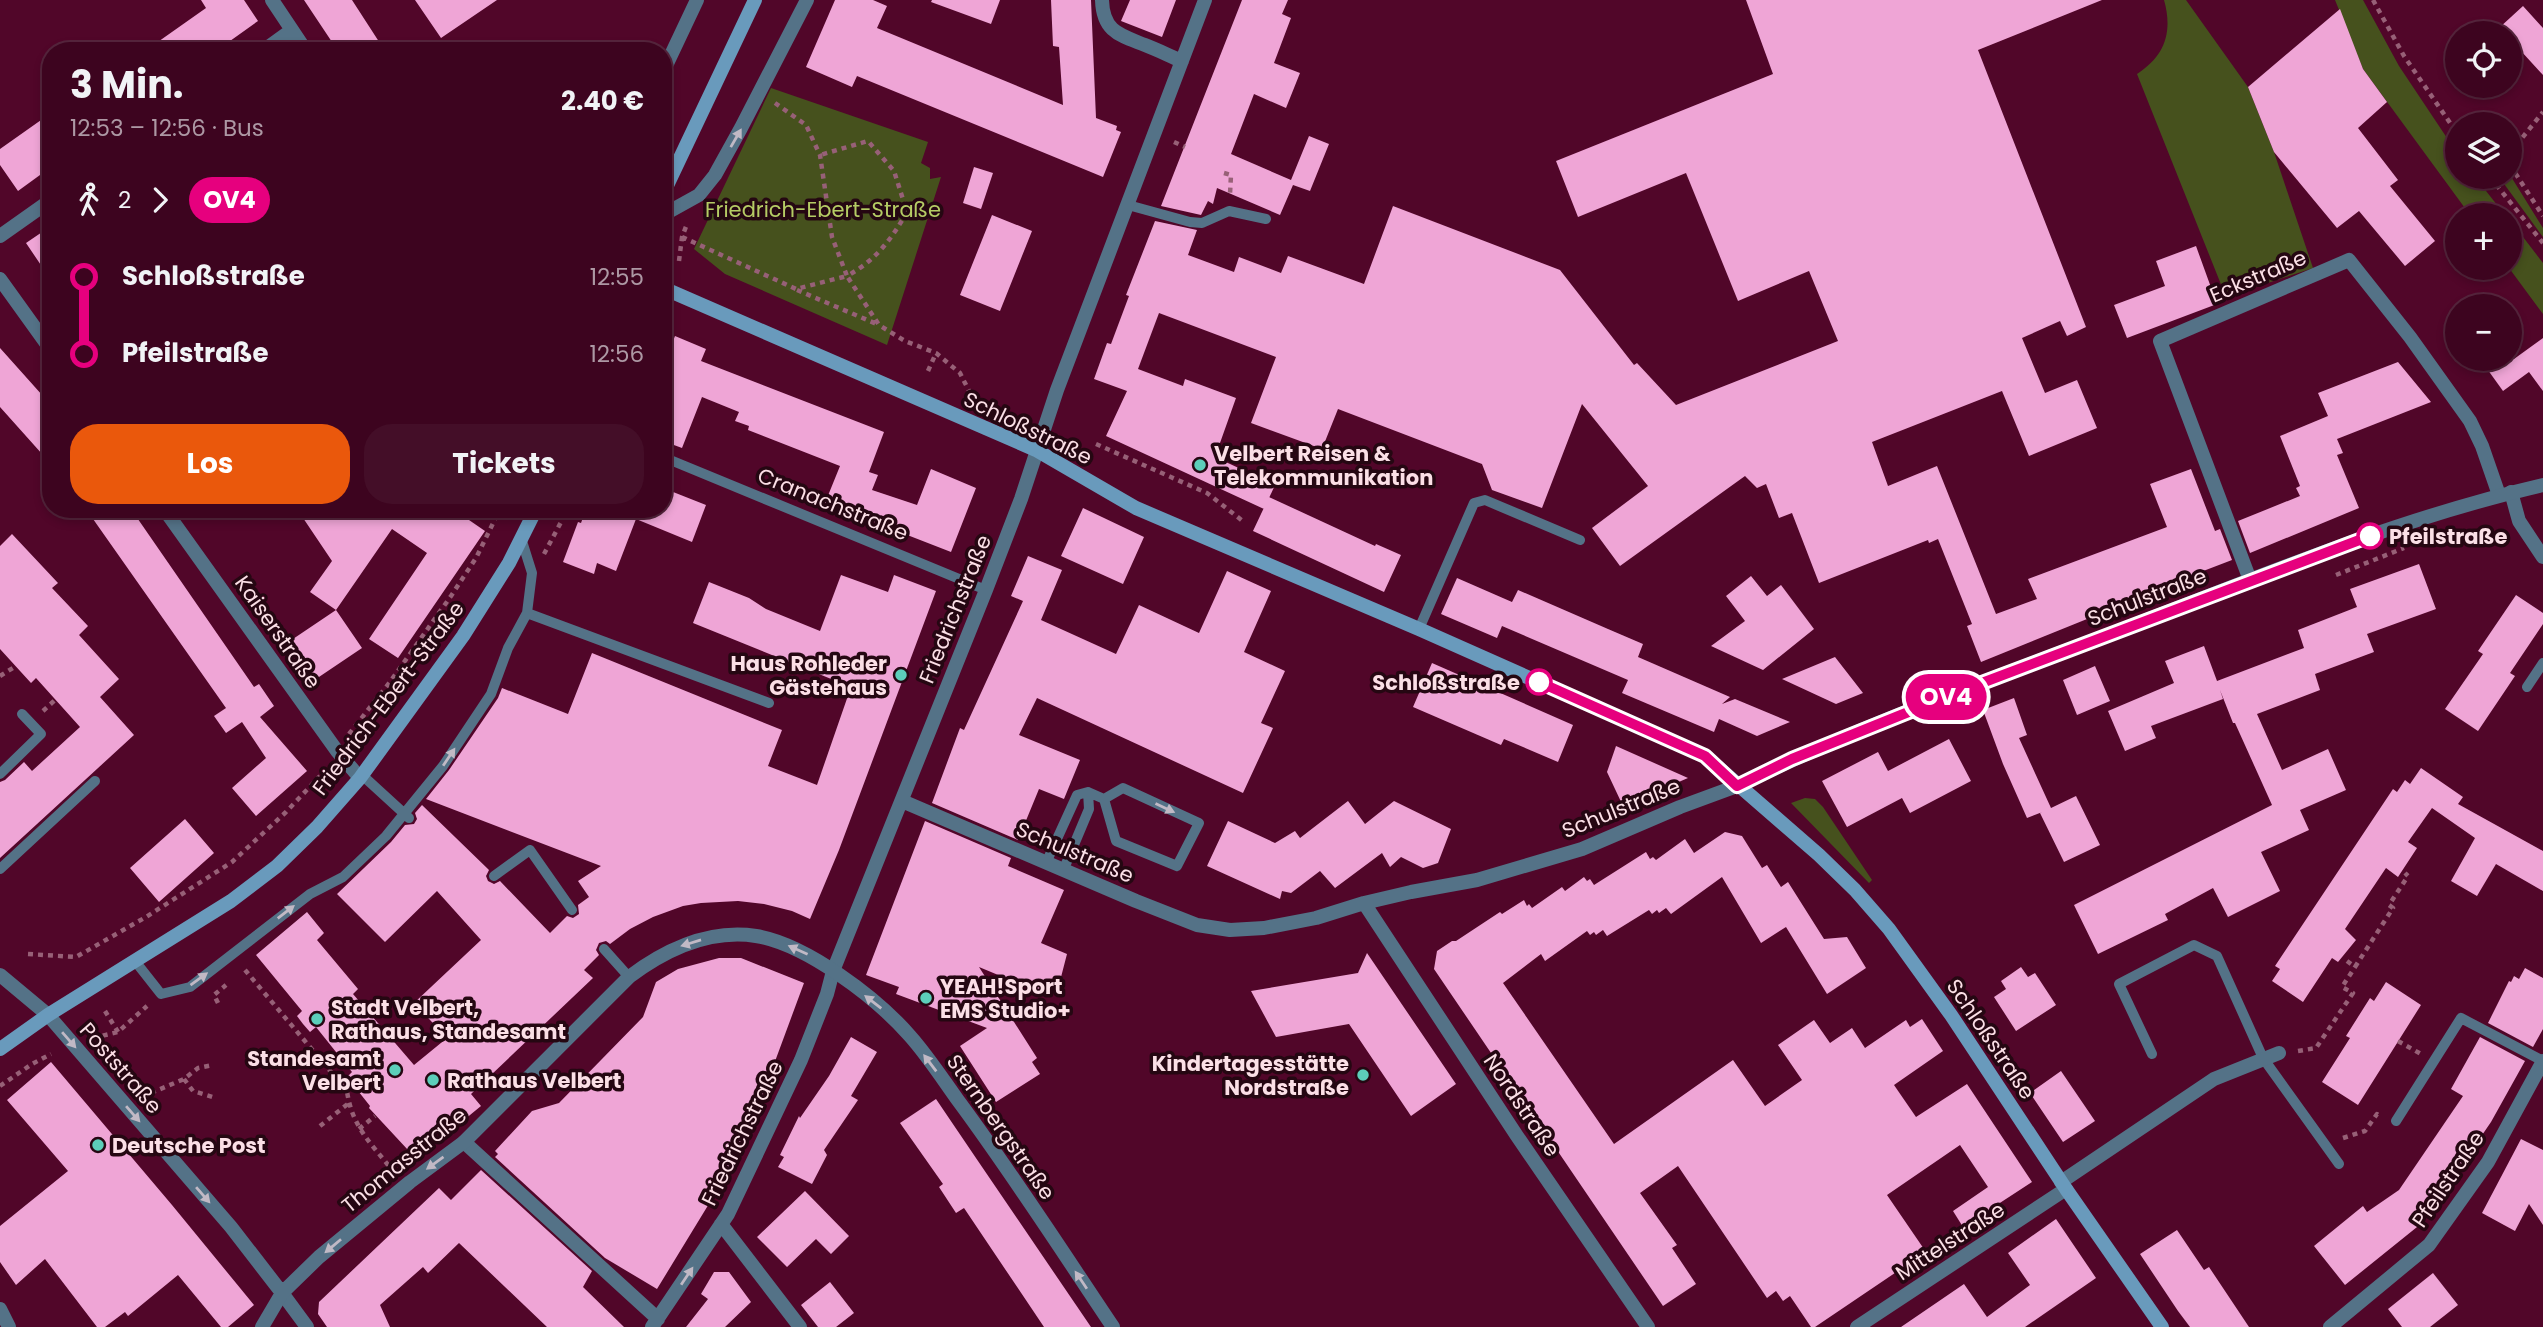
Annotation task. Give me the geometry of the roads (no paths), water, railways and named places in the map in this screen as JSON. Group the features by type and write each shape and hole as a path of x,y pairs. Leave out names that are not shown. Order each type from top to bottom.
{"main road":[{"path":"672,174 755,0"},
{"name":"Schloßstraße","path":"672,292 1036,450 1136,508 1419,628 1705,756 1819,855 1855,890 1889,929 1951,1015 2064,1186 2162,1327"},
{"name":"Friedrich-Ebert-Straße","path":"0,1049 48,1015 232,901 277,866 317,827 361,776 463,636 509,562 531,518"}],"street":[{"path":"272,0 300,42"},
{"path":"672,53 697,0"},
{"path":"672,210 699,195 715,175 807,0"},
{"path":"1102,0 1102,15 1114,32 1182,61"},
{"name":"Friedrichstraße","path":"464,1142 655,1323 728,1214 801,1060 827,994 833,971 1021,499 1036,450 1205,0"},
{"path":"275,42 292,30"},
{"path":"672,163 675,167"},
{"path":"0,236 42,206"},
{"name":"Eckstraße","path":"2250,580 2160,341 2349,260 2410,337 2470,421 2505,493"},
{"path":"0,279 42,337"},
{"name":"Schulstraße","path":"902,801 1063,871 1197,925 1230,930 1264,928 1316,918 1364,903 1477,880 1582,849 1737,786 1792,759 1958,692 2250,580 2428,515 2543,485"},
{"path":"2505,493 2519,521 2543,557"},
{"name":"Kaiserstraße","path":"170,518 337,751 361,776"},
{"name":"Nordstraße","path":"1364,903 1517,1136 1648,1327"},
{"name":"Thomasstraße","path":"262,1327 282,1293 319,1257 464,1142 629,977 648,962 698,940 737,934 758,936 791,946 833,971"},
{"name":"Sternbergstraße","path":"833,971 910,1035 980,1130 1113,1327"},
{"name":"Poststraße","path":"0,975 48,1015 230,1227 307,1327"},
{"path":"2064,1186 2214,1079 2279,1053"},
{"name":"Pfeilstraße","path":"2330,1327 2429,1245 2488,1162 2543,1061"},
{"name":"Mittelstraße","path":"1857,1327 2064,1186"},
{"name":"Friedrichstraße","path":"721,1224 800,1327"},
{"path":"0,1310 9,1327"}],"lane":[{"path":"1128,205 1190,222 1202,223 1229,211 1266,219"},
{"name":"Cranachstraße","path":"672,461 986,590"},
{"path":"1419,628 1474,503 1485,500 1580,540"},
{"path":"135,961 161,993 190,986 310,894 343,877 407,816 491,694 508,648 527,612 532,573 521,538"},
{"path":"527,612 769,703"},
{"path":"2527,687 2543,663"},
{"path":"0,774 41,734 22,713"},
{"path":"361,776 407,816"},
{"path":"0,869 95,781"},
{"path":"1123,789 1199,823 1177,866 1116,841 1104,799 1123,789"},
{"path":"1046,863 1077,795 1088,792 1104,799"},
{"path":"1063,871 1089,809 1088,792"},
{"path":"494,876 530,850 572,910"},
{"path":"2152,1054 2119,984 2194,944 2217,956 2263,1058 2339,1164"},
{"path":"604,949 629,977"},
{"path":"2396,1121 2461,1018 2543,1061"},
{"path":"0,1310 0,1321"}],"place":[{"name":"Velbert Reisen & Telekommunikation","path":"1200,465"},
{"name":"Pfeilstraße","path":"2370,536"},
{"name":"Haus Rohleder Gästehaus","path":"901,675"},
{"name":"Schloßstraße","path":"1539,682"},
{"name":"YEAH!Sport EMS Studio+","path":"926,998"},
{"name":"Stadt Velbert, Rathaus, Standesamt","path":"317,1019"},
{"name":"Standesamt Velbert","path":"395,1070"},
{"name":"Kindertagesstätte Nordstraße","path":"1363,1075"},
{"name":"Rathaus Velbert","path":"433,1080"},
{"name":"Deutsche Post","path":"98,1145"}]}
